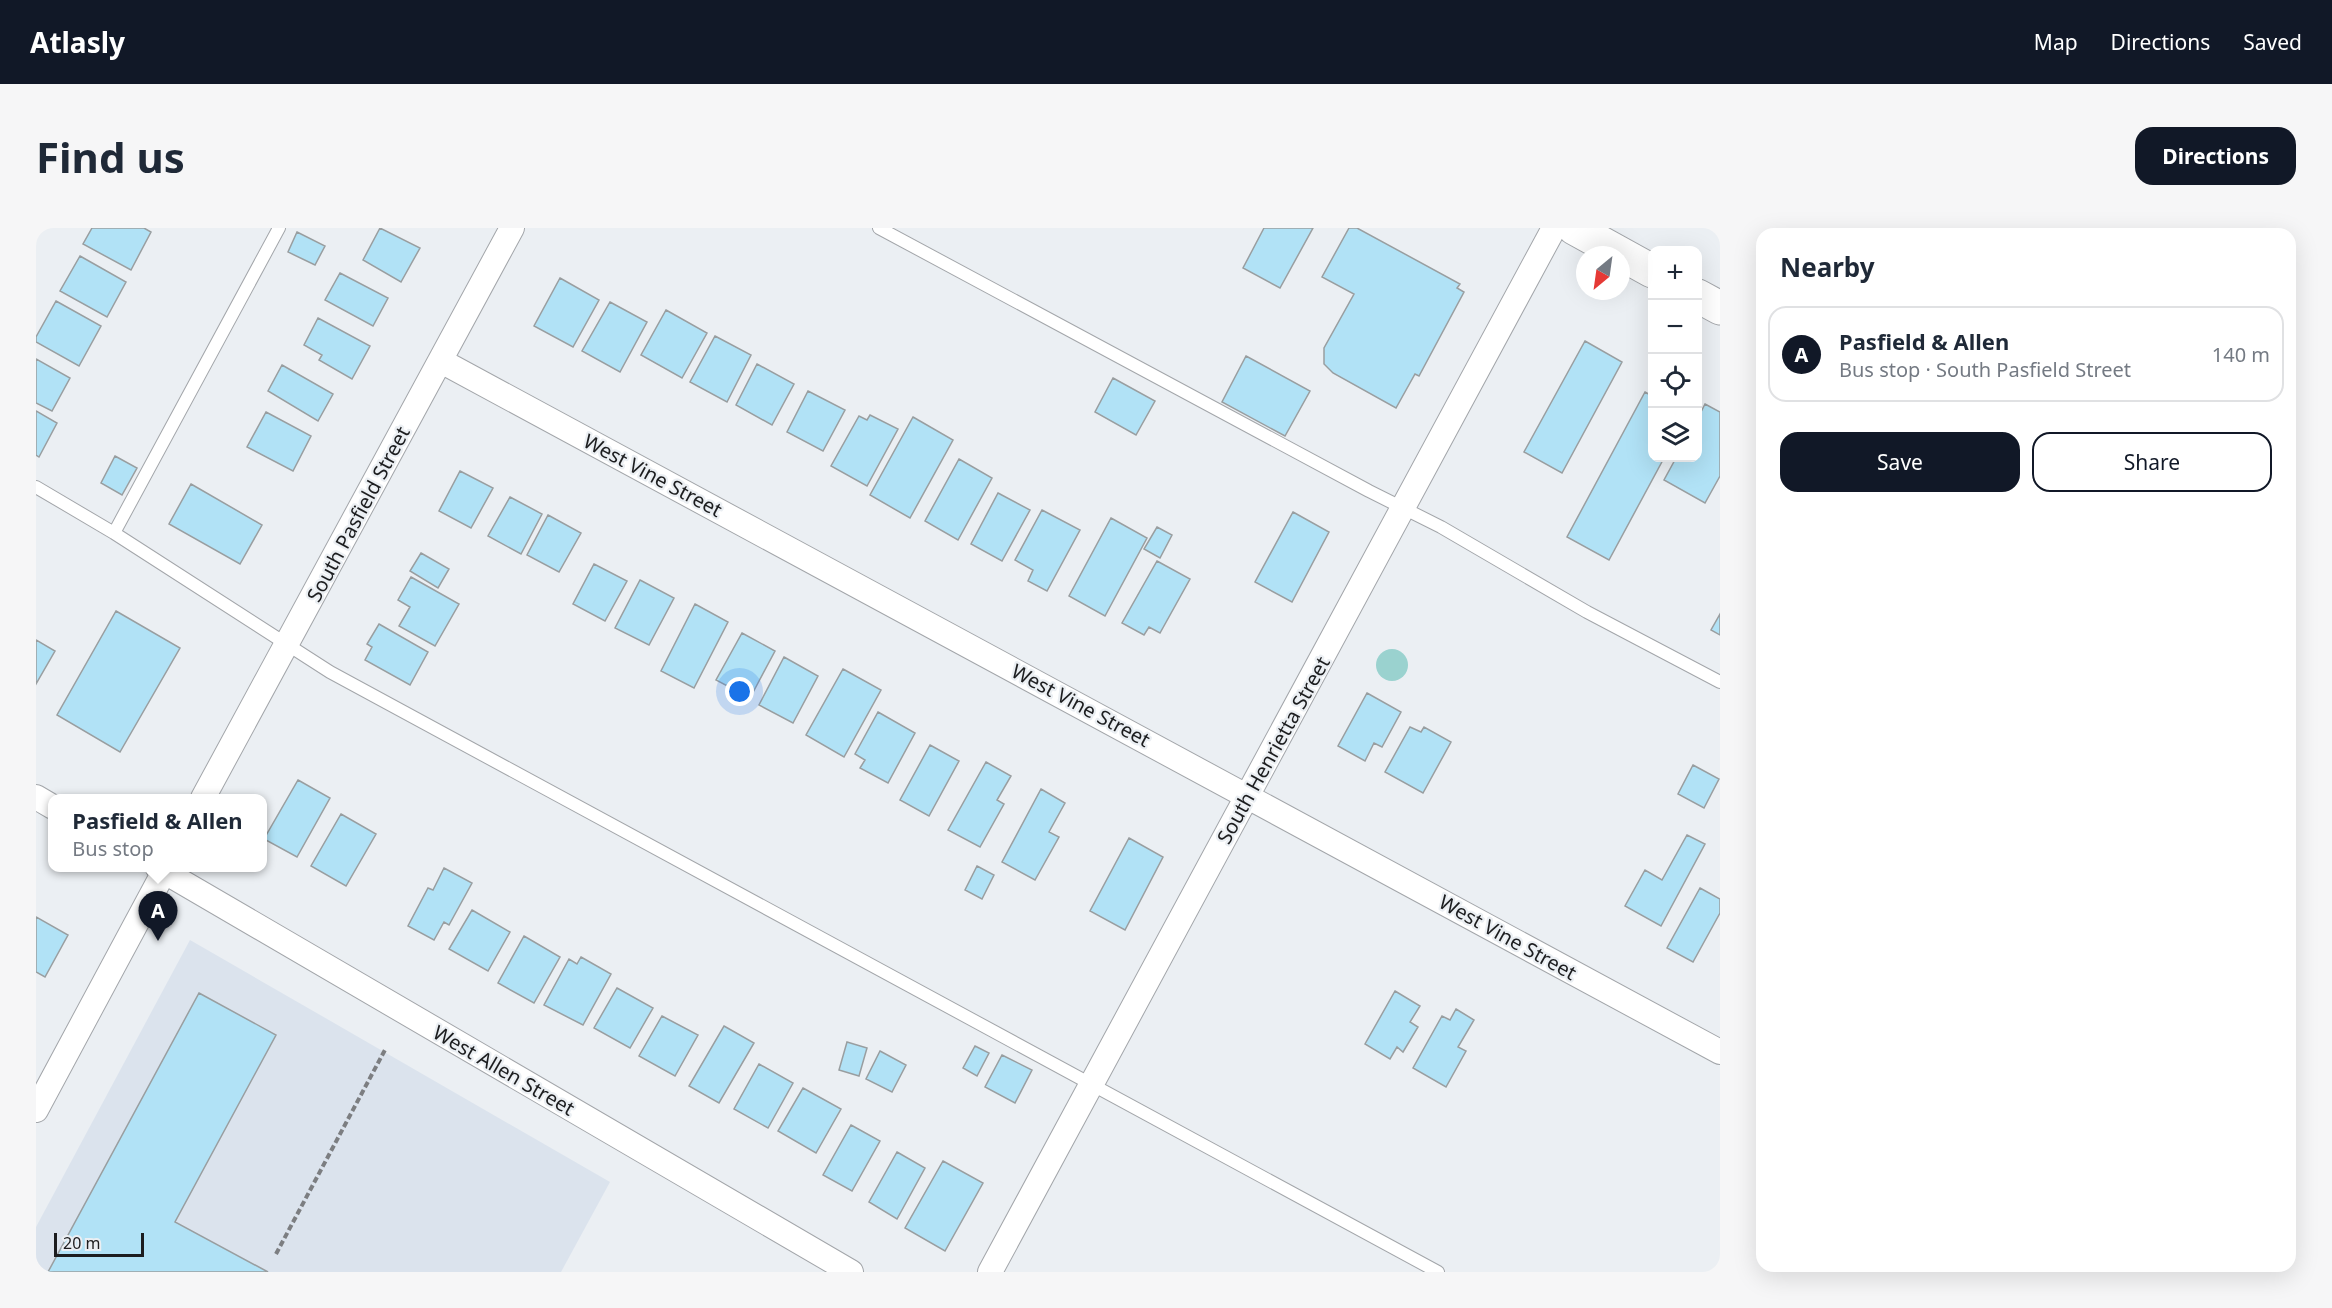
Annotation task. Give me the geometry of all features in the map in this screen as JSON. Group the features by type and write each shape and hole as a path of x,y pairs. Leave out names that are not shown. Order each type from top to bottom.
{"main road":[{"path":"1574,228 1648,268"}],"street":[{"name":"South Pasfield Street","path":"205,794 512,228"},
{"name":"South Henrietta Street","path":"990,1272 1405,509 1554,228"},
{"name":"West Vine Street","path":"441,361 1720,1052"},
{"path":"36,1110 161,872"},
{"name":"West Allen Street","path":"168,872 851,1272"}],"lane":[{"path":"114,533 279,228"},
{"path":"879,228 1405,509 1441,526 1587,612 1720,682"},
{"path":"36,487 114,533 351,684 1438,1272"}],"path":[{"path":"276,1254 386,1048"}],"shaded area":[{"path":"190,940 610,1182 561,1272 36,1272 36,1227"}],"water":[{"path":"1392,649 1403,654 1408,665 1403,676 1392,681 1381,676 1376,665 1381,654"}],"building":[{"path":"92,228 144,228 151,232 131,270 83,244"},
{"path":"380,228 420,248 401,282 363,260"},
{"path":"1264,228 1313,228 1280,288 1243,268"},
{"path":"1349,228 1357,228 1460,284 1457,288 1464,292 1419,376 1415,374 1396,408 1333,373 1324,364 1324,348 1354,294 1322,277"},
{"path":"297,232 325,246 315,265 288,252"},
{"path":"80,256 126,282 107,317 60,291"},
{"path":"340,273 388,298 373,326 325,300"},
{"path":"560,278 599,300 573,347 534,326"},
{"path":"56,301 101,326 79,366 36,342 36,337"},
{"path":"610,302 647,322 620,372 582,351"},
{"path":"666,310 707,333 682,378 641,355"},
{"path":"318,318 370,346 352,379 319,360 322,355 304,345"},
{"path":"715,336 751,355 727,402 690,382"},
{"path":"1585,341 1622,362 1562,473 1524,452"},
{"path":"1246,356 1310,391 1285,436 1222,402"},
{"path":"36,359 70,378 52,411 36,403"},
{"path":"757,364 794,384 772,425 736,405"},
{"path":"282,365 333,394 318,421 268,391"},
{"path":"1113,378 1155,401 1136,435 1095,412"},
{"path":"808,391 845,410 823,451 787,432"},
{"path":"1645,392 1648,394 1648,462 1662,462 1609,560 1567,537"},
{"path":"1705,404 1720,412 1720,476 1705,503 1664,480 1674,462 1702,462 1702,410"},
{"path":"36,411 57,423 39,457 36,455"},
{"path":"266,412 311,436 293,471 247,447"},
{"path":"870,415 898,429 867,486 831,466 859,416 867,420"},
{"path":"913,417 953,440 910,518 870,495"},
{"path":"115,456 137,468 122,495 101,483"},
{"path":"959,459 992,478 958,540 925,521"},
{"path":"460,471 493,488 471,528 439,511"},
{"path":"191,484 262,525 240,564 169,524"},
{"path":"998,493 1030,510 1002,561 971,544"},
{"path":"510,497 542,514 521,554 488,536"},
{"path":"1042,510 1080,530 1047,591 1028,581 1033,570 1015,560"},
{"path":"1293,512 1329,532 1292,602 1255,582"},
{"path":"548,515 581,533 559,572 527,555"},
{"path":"1111,518 1147,538 1105,616 1069,596"},
{"path":"1157,527 1172,535 1160,558 1144,549"},
{"path":"421,553 449,569 438,588 410,571"},
{"path":"1157,561 1190,579 1160,633 1149,627 1144,635 1122,623"},
{"path":"594,564 627,581 605,621 573,604"},
{"path":"411,577 459,604 435,646 399,626 410,607 398,600"},
{"path":"640,580 674,598 649,645 615,628"},
{"path":"695,604 728,622 694,688 661,671"},
{"path":"116,611 180,648 120,752 57,715"},
{"path":"1720,614 1720,635 1711,630"},
{"path":"379,624 428,652 410,685 365,660 372,647 367,644"},
{"path":"742,633 775,651 750,698 716,680"},
{"path":"36,640 55,651 36,684"},
{"path":"784,657 818,676 793,723 759,705"},
{"path":"843,669 881,690 844,757 806,735"},
{"path":"1367,693 1401,712 1382,747 1374,743 1365,761 1338,746"},
{"path":"878,712 915,733 888,783 860,768 865,760 855,754"},
{"path":"1410,727 1421,732 1424,727 1451,742 1423,793 1385,772"},
{"path":"930,745 959,761 929,816 900,800"},
{"path":"986,762 1011,776 997,800 1004,804 980,847 948,830"},
{"path":"1693,765 1719,779 1704,808 1678,794"},
{"path":"298,780 330,798 297,857 267,841 267,834"},
{"path":"1041,789 1065,803 1049,832 1059,837 1035,880 1002,862"},
{"path":"341,814 376,834 346,886 311,866"},
{"path":"1687,835 1705,844 1661,926 1625,906 1645,870 1662,880"},
{"path":"1129,838 1163,857 1125,930 1090,911"},
{"path":"977,866 994,875 982,899 965,890"},
{"path":"444,868 472,883 449,925 444,922 434,940 408,926 428,888 433,890"},
{"path":"1700,888 1720,899 1720,913 1693,962 1667,948"},
{"path":"472,910 510,932 488,971 449,949"},
{"path":"36,917 68,935 45,977 36,972"},
{"path":"524,936 560,957 534,1003 498,983"},
{"path":"581,957 611,974 583,1025 544,1005 569,959 577,964"},
{"path":"617,988 653,1008 630,1048 594,1028"},
{"path":"1395,991 1420,1006 1410,1022 1418,1027 1403,1052 1397,1047 1390,1059 1365,1044"},
{"path":"199,993 276,1035 175,1222 268,1272 48,1272"},
{"path":"1456,1009 1474,1020 1458,1047 1466,1051 1446,1087 1413,1068 1442,1016 1450,1020"},
{"path":"662,1016 698,1035 675,1076 639,1056"},
{"path":"724,1026 754,1043 719,1103 689,1086"},
{"path":"847,1042 867,1048 859,1076 839,1070"},
{"path":"975,1046 989,1053 977,1076 963,1068"},
{"path":"880,1051 906,1065 892,1092 866,1079"},
{"path":"1002,1055 1032,1070 1015,1103 985,1087"},
{"path":"759,1064 793,1083 768,1128 734,1109"},
{"path":"803,1088 841,1109 816,1153 778,1131"},
{"path":"851,1125 880,1141 852,1191 823,1175"},
{"path":"897,1152 925,1168 897,1219 869,1202"},
{"path":"943,1161 983,1183 945,1251 905,1228"}],"place":[{"name":"Pasfield & Allen","path":"158,941"}]}
